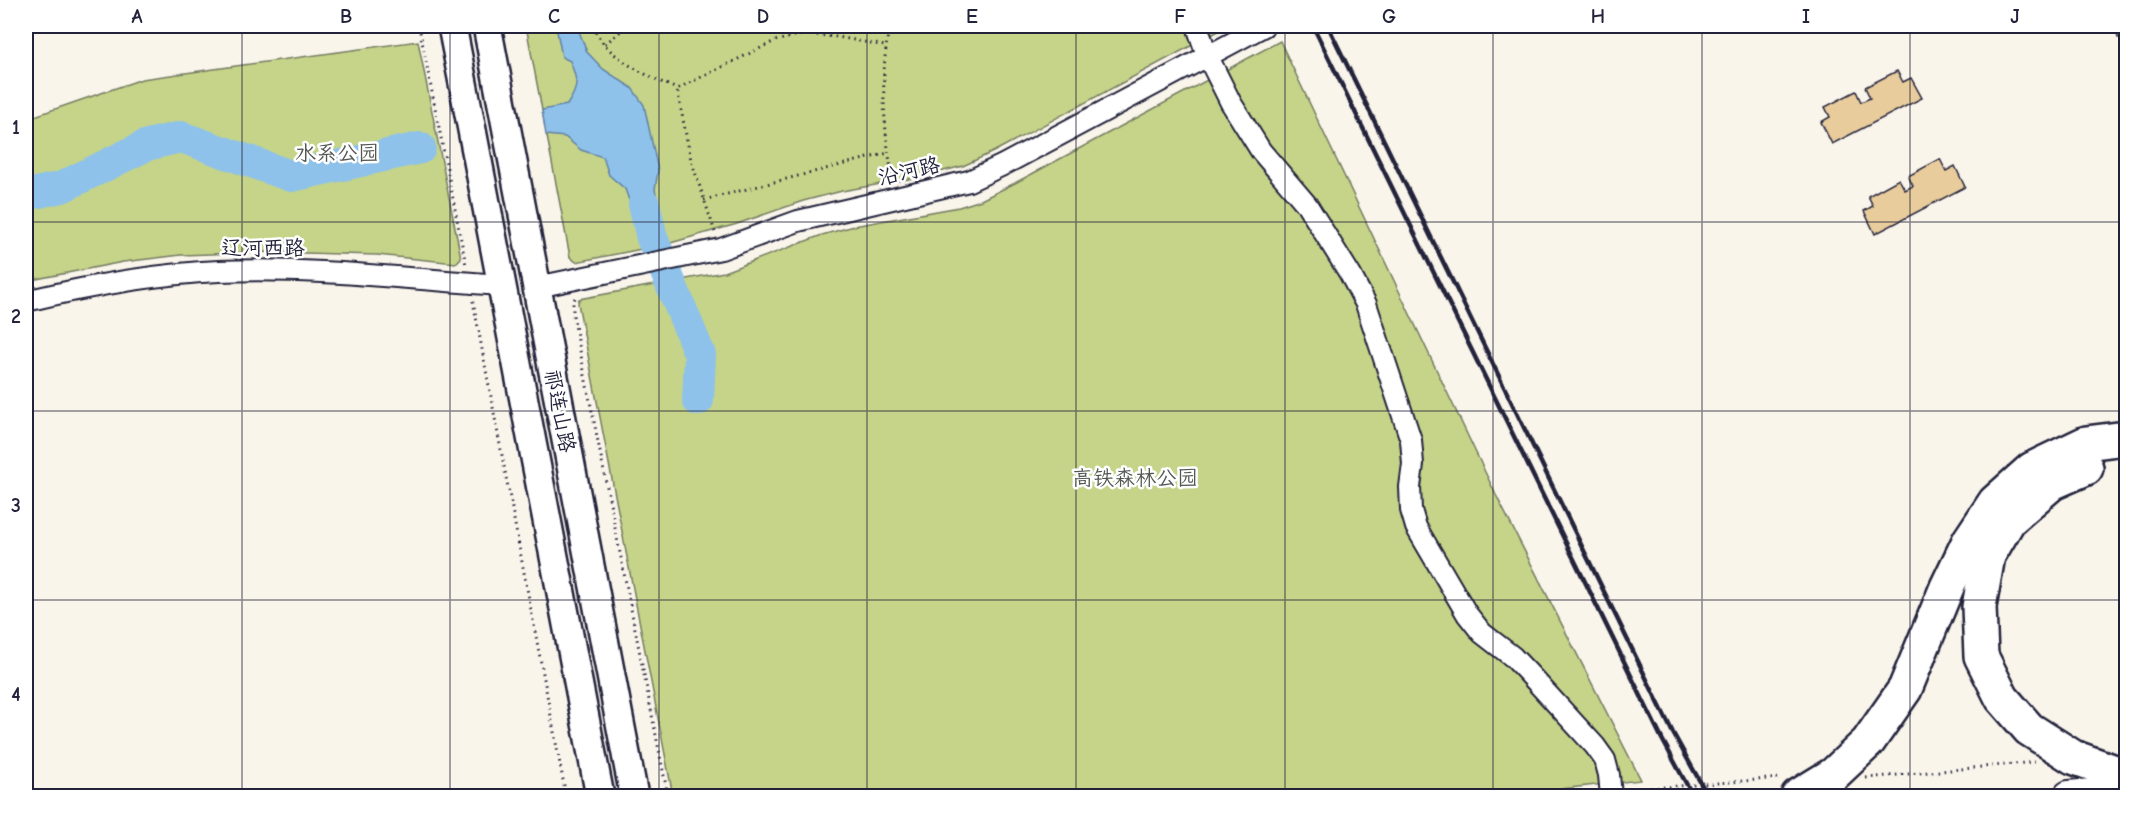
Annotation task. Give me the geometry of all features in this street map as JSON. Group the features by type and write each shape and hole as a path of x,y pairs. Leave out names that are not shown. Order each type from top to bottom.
{"highway":[{"path":"1798,796 1834,774 1868,742 1905,689 1947,587 1969,541 1995,502 2032,469 2086,443 2127,438"},
{"path":"2127,460 2097,463 2052,483 2009,520 1988,556 1979,607 1982,656 2002,698 2029,729 2073,757 2127,776"}],"main road":[{"name":"祁连山路","path":"452,26 600,796"},
{"name":"祁连山路","path":"487,26 634,796"},
{"path":"2069,796 2127,791"}],"street":[{"path":"1197,26 1207,56 1244,125 1261,150 1306,205 1350,274 1366,304 1411,440 1413,464 1410,487 1411,510 1416,527 1467,614 1482,633 1513,657 1595,746 1605,760 1611,796"},
{"name":"沿河路","path":"537,287 721,249 798,221 969,181 1264,26"},
{"name":"辽河西路","path":"26,301 143,278 219,271 346,274 502,285"}],"path":[{"path":"419,26 567,796"},
{"path":"592,26 596,35 620,58 646,75 677,88 776,41 804,34 838,37 885,46"},
{"path":"605,44 627,26"},
{"path":"890,26 885,46 885,89 888,153 896,199"},
{"path":"677,88 692,160 721,249"},
{"path":"704,200 888,153"},
{"path":"581,294 573,302 573,315 668,796"}],"green space":[{"path":"526,26 1228,26 963,166 920,177 842,191 667,244 576,262 570,257"},
{"name":"水系公园","path":"418,41 461,258 456,263 377,255 268,252 181,255 123,262 26,281 26,119 142,79"},
{"name":"高铁森林公园","path":"1280,41 1496,495 1641,780 1498,796 673,796 579,299 724,272 822,235 854,226 959,207 981,200"}],"water":[{"path":"556,26 577,26 587,52 603,69 632,88 644,105 658,170 655,190 667,244 640,249 635,217 625,189 609,175 603,157 581,150 565,137 546,135 542,110 567,105 576,84 570,61 562,57"}],"building":[{"path":"2116,26 2126,26 2126,37 2118,38"},
{"path":"1897,71 1903,82 1911,78 1922,98 1832,144 1821,122 1830,117 1825,107 1856,91 1861,102 1870,98 1865,87"},
{"path":"1940,159 1946,171 1955,166 1965,187 1875,234 1864,211 1873,206 1868,196 1899,179 1905,190 1913,186 1908,176"}],"waterway":[{"path":"26,195 62,187 147,145 181,137 291,176 420,148"},
{"path":"644,204 652,238 700,355 698,400"}],"railway":[{"path":"1313,26 1662,739 1693,796"},
{"path":"1328,26 1673,733 1708,796"}]}
